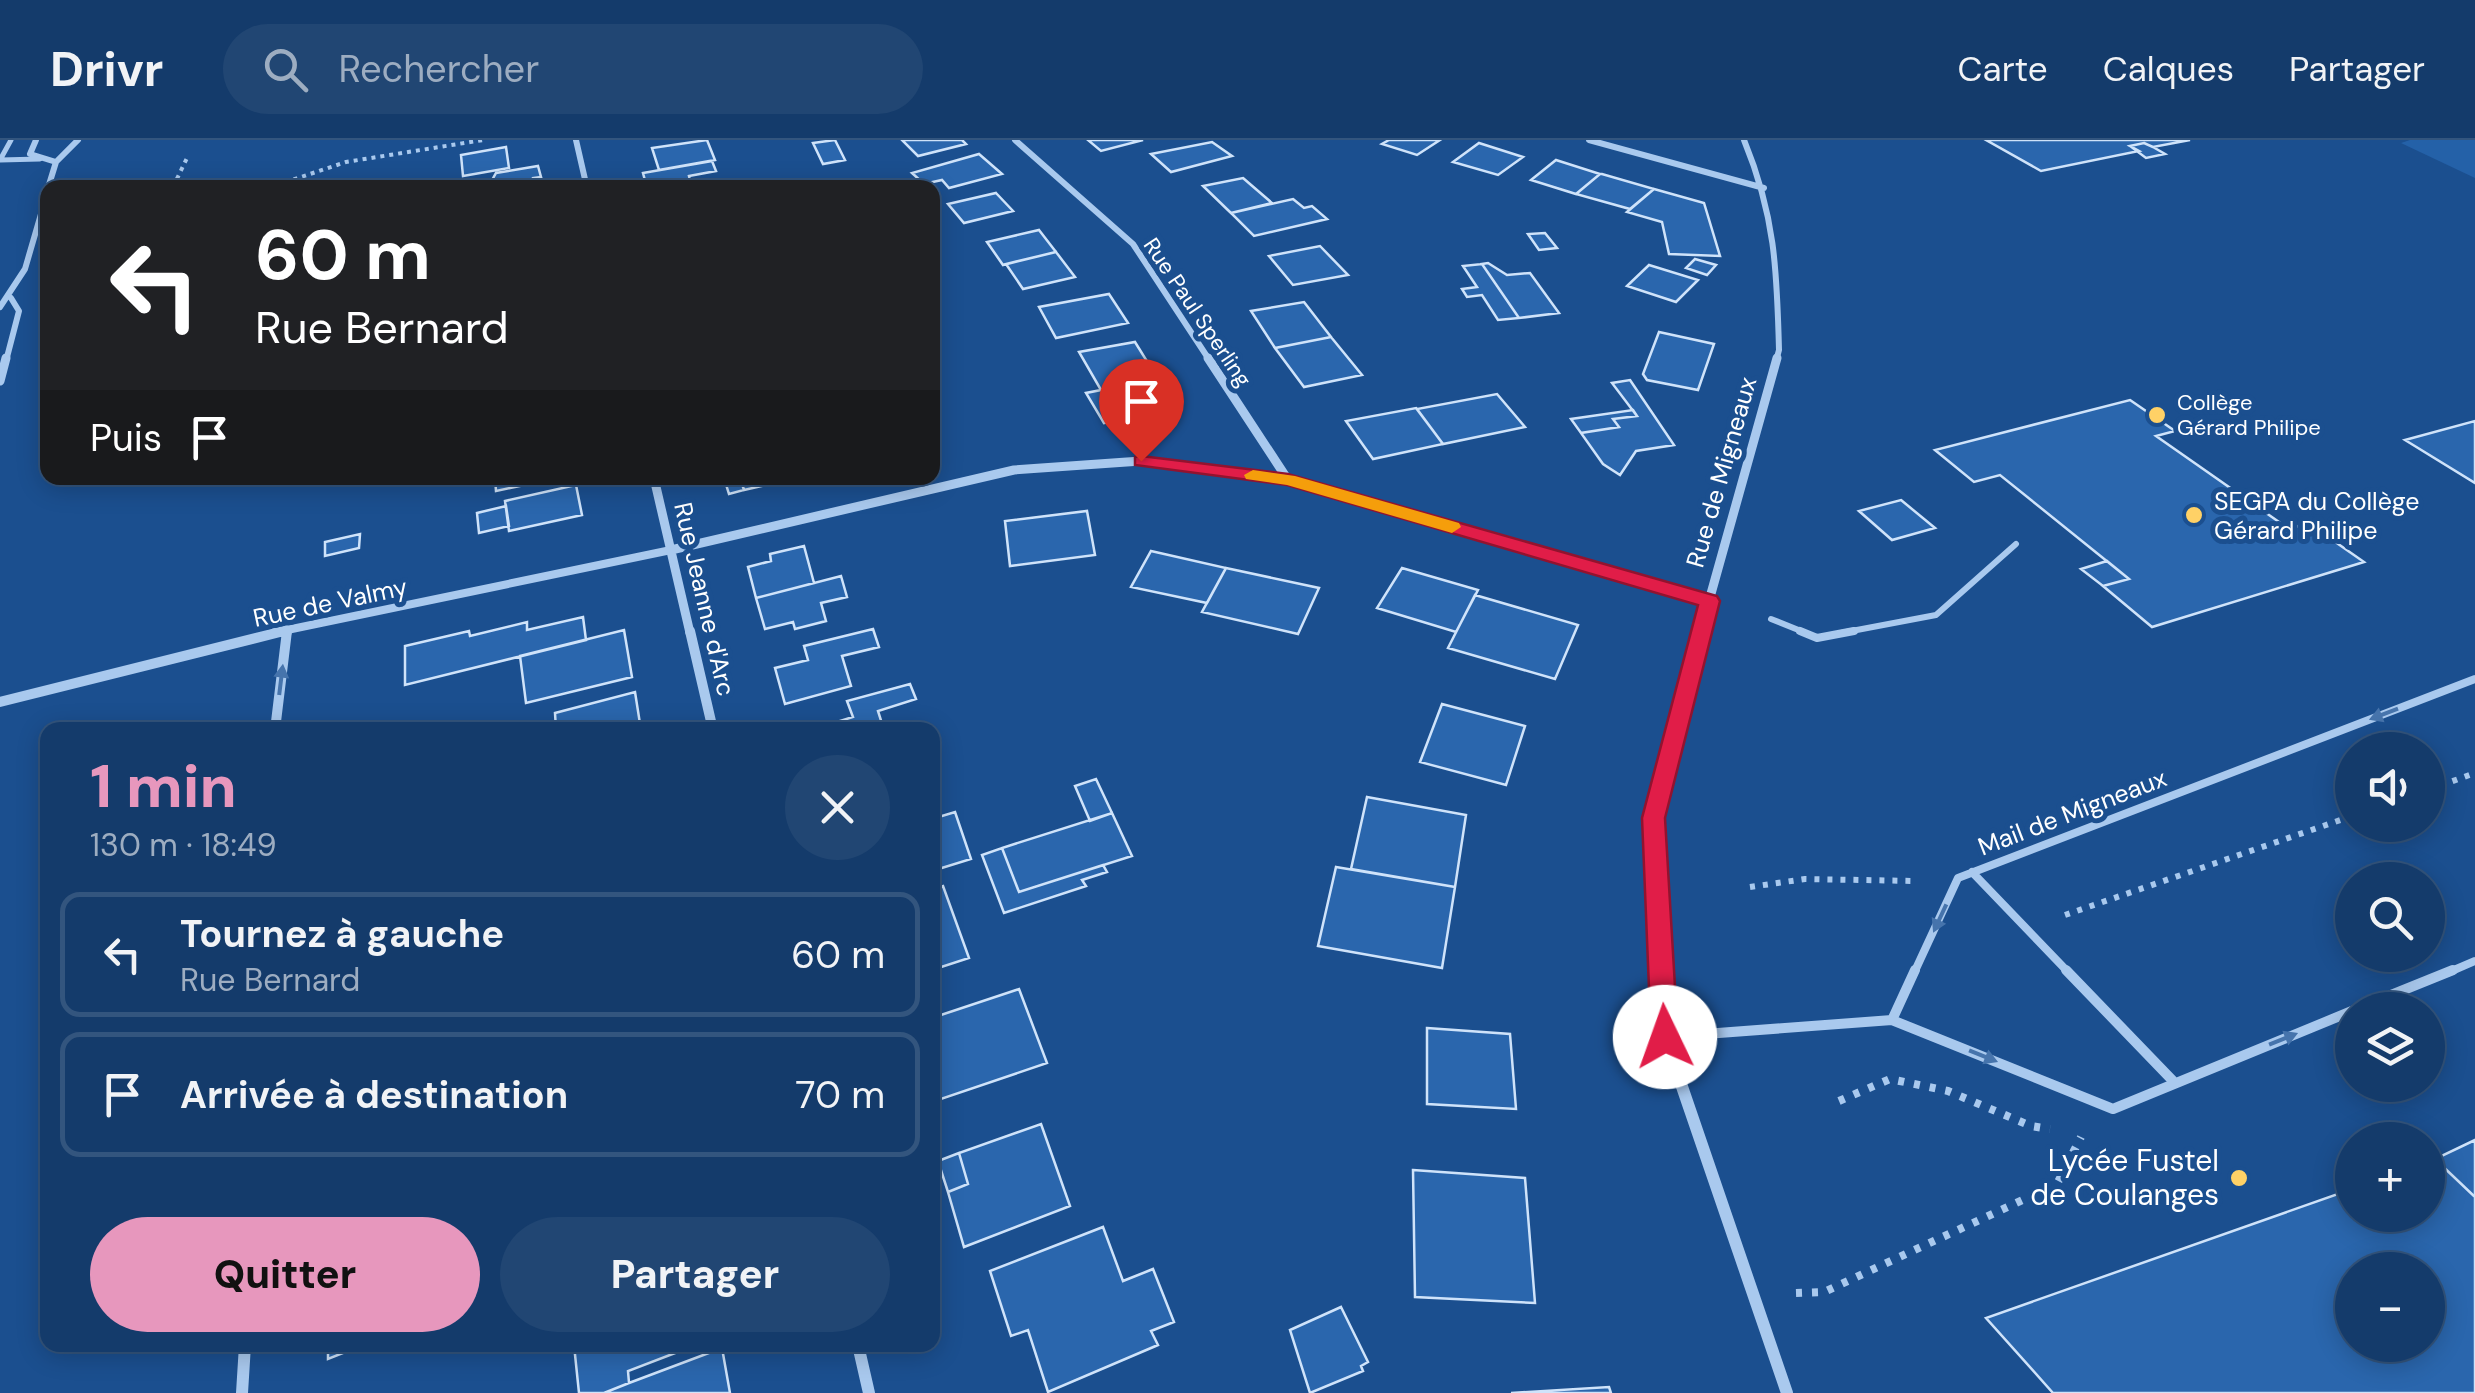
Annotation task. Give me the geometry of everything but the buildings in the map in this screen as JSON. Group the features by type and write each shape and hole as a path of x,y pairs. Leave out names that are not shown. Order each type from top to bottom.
{"street":[{"path":"36,140 30,154 56,162"},
{"path":"50,180 56,162 78,140"},
{"path":"576,140 585,180"},
{"name":"Rue Paul Sperling","path":"1015,140 1133,244 1288,480"},
{"path":"1589,140 1764,188"},
{"name":"Rue de Migneaux","path":"1744,140 1764,188 1776,254 1779,350 1654,818 1665,1037 1787,1393"},
{"path":"0,304 11,298 40,212"},
{"path":"0,381 19,311 11,298"},
{"path":"671,550 1032,468 1141,461 1288,480 1710,601"},
{"name":"Rue Jeanne d'Arc","path":"656,485 711,722"},
{"name":"Rue de Valmy","path":"0,702 287,630 671,550"},
{"path":"276,722 287,630"},
{"path":"242,1393 244,1352"},
{"path":"860,1352 869,1393"}],"lane":[{"path":"10,140 0,160 44,158"},
{"path":"1771,619 1818,638 1936,616 2016,544"},
{"name":"Mail de Migneaux","path":"1892,1020 1958,878 2475,680"},
{"path":"1972,872 2175,1083"},
{"path":"2398,992 2475,961"},
{"path":"1665,1037 1892,1020 2113,1109 2335,1017"}],"path":[{"path":"284,180 346,164 482,140"},
{"path":"176,180 186,158"},
{"path":"2445,784 2475,773"},
{"path":"2026,928 2335,822"},
{"path":"1750,887 1805,879 1882,883 1958,878"},
{"path":"1839,1101 1890,1079 1948,1090 2031,1126 2082,1135"},
{"path":"1755,1295 1824,1292 2057,1184 2082,1135 2113,1109"}],"shaded area":[{"path":"2475,140 2475,178 2401,143"}],"slow traffic":[{"path":"1253,475 1288,480 1452,527"}],"place":[{"name":"Collège Gérard Philipe","path":"2157,415"},
{"name":"SEGPA du Collège Gérard Philipe","path":"2194,515"},
{"name":"Lycée Fustel de Coulanges","path":"2239,1178"}],"route":[{"path":"1141,461 1288,480 1710,601 1654,818 1665,1037"}]}
